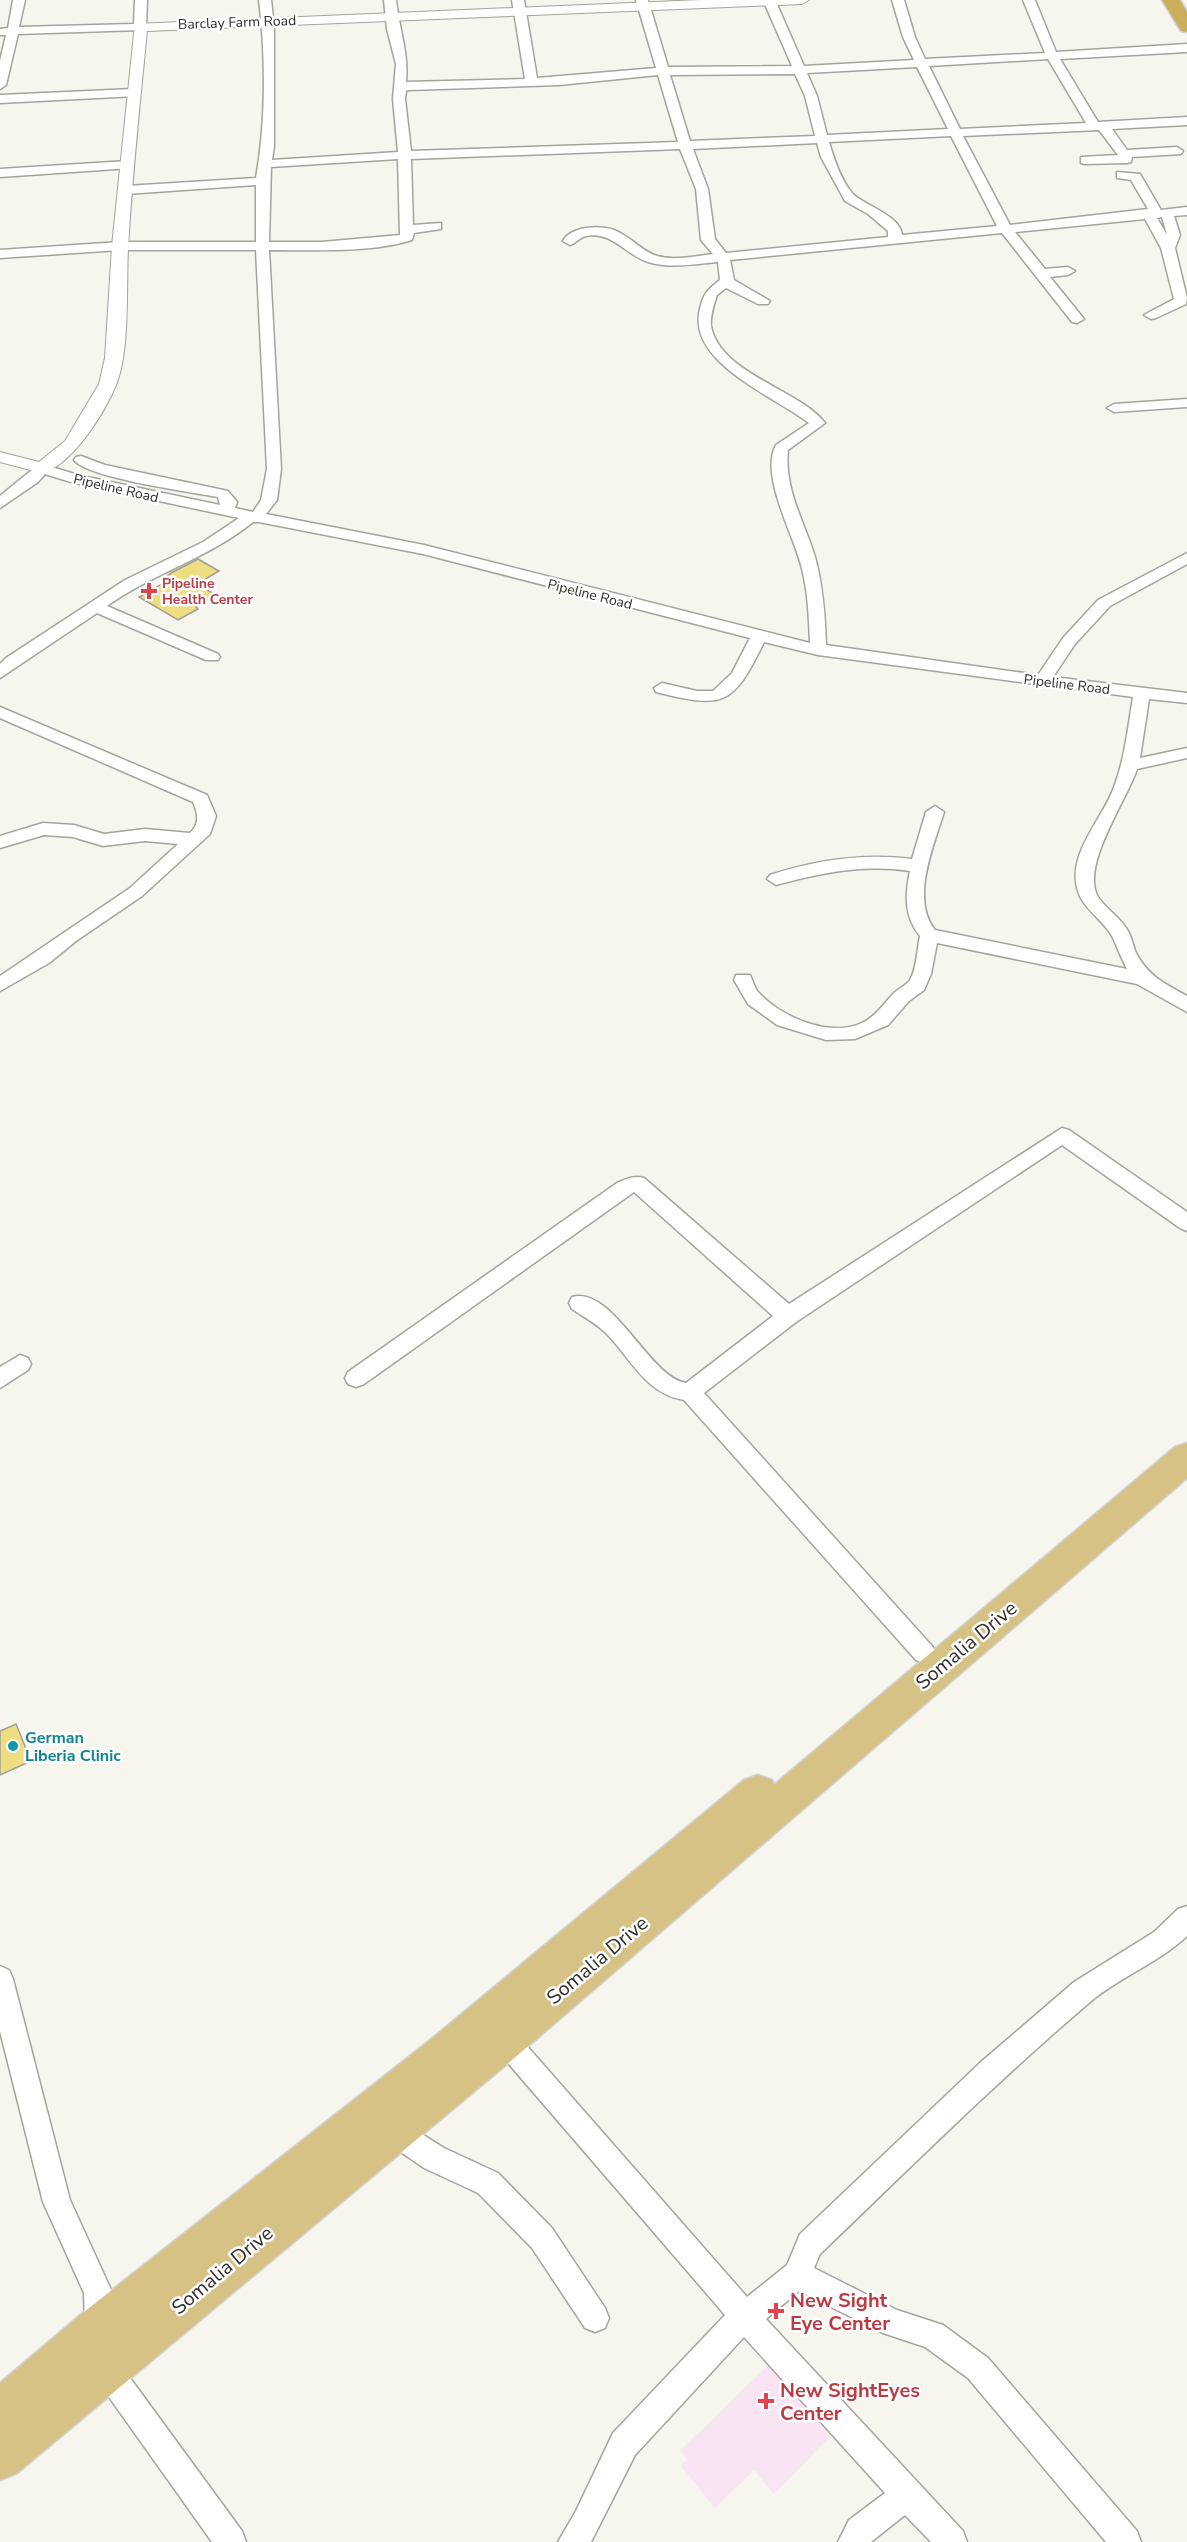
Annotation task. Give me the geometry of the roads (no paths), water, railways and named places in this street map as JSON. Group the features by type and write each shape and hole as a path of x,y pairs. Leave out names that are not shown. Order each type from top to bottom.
{"highway":[{"path":"1171,0 1187,27"},
{"path":"1184,0 1187,4"}],"main road":[{"name":"Somalia Drive","path":"0,2456 102,2348 444,2056 1187,1434"},
{"name":"Somalia Drive","path":"102,2348 392,2128 504,2039 1187,1457"},
{"path":"0,2413 102,2348"}],"street":[{"path":"0,85 19,0"},
{"path":"0,503 33,479 42,468 72,444 108,384 114,358 120,246 141,0"},
{"path":"0,673 16,657 53,636 93,606 132,582 206,546 254,517 269,500 274,469 262,181 268,147 268,26 265,0"},
{"path":"0,254 120,246 322,246 398,240 407,237 402,64 393,29 390,0"},
{"name":"Barclay Farm Road","path":"140,27 393,16 519,6 802,0"},
{"path":"898,0 909,37 955,134 1006,230 1077,318"},
{"path":"1029,0 1051,54 1098,126 1127,159 1085,160"},
{"path":"768,1 792,49 797,70 811,96 825,139 827,157 844,190 850,198 873,212 895,230 895,238"},
{"path":"643,3 685,145 702,189 708,240 723,258 727,270 727,281 732,287 763,301"},
{"path":"519,6 531,81"},
{"path":"0,32 140,27"},
{"path":"401,89 406,86 559,81 663,71 797,70 1187,48"},
{"path":"0,99 133,93"},
{"path":"264,164 403,155 955,134 1187,121"},
{"path":"1123,154 1176,151"},
{"path":"0,173 127,165"},
{"path":"1121,175 1136,177 1157,213 1174,230 1173,242 1168,248 1180,301 1151,315"},
{"path":"126,189 262,181"},
{"path":"570,241 572,237 585,232 597,231 610,233 637,249 640,254 661,261 723,258 895,238 1006,230 1187,211"},
{"path":"407,230 436,226"},
{"path":"1040,274 1068,271"},
{"path":"727,281 711,293 704,325 708,342 736,367 818,423 781,448 779,459 782,491 806,554 816,595 818,650"},
{"path":"1114,408 1187,403"},
{"name":"Pipeline Road","path":"0,456 74,479 424,550 818,650 1187,699"},
{"path":"81,460 101,469 223,494 229,502 226,511"},
{"path":"1042,681 1069,641 1104,603 1187,558"},
{"path":"93,606 212,657"},
{"path":"662,688 707,697 729,689 759,636"},
{"path":"1142,693 1130,765 1122,790 1094,839 1088,859 1085,886 1090,899 1120,933 1126,951 1143,979"},
{"path":"0,712 201,799 207,816 204,830 136,892 69,937 42,959 0,985"},
{"path":"1130,765 1187,753"},
{"path":"935,812 920,866 916,911 922,930 929,936 1100,968 1143,979 1187,1005"},
{"path":"0,842 43,829 74,831 103,840 145,835 193,839"},
{"path":"776,879 826,866 885,860 920,866"},
{"path":"743,980 745,988 755,1001 793,1027 819,1032 855,1032 880,1020 903,995 916,987 922,972 929,936"},
{"path":"580,1303 612,1327 657,1378 678,1392 690,1392 789,1316 1062,1134 1187,1223"},
{"path":"356,1378 624,1188 637,1183 789,1316"},
{"path":"0,1378 20,1364"},
{"path":"690,1392 924,1653"},
{"path":"573,2542 587,2522 624,2444 723,2335 797,2275 810,2244 991,2071 1083,1991 1163,1941 1187,1918"},
{"path":"0,1979 57,2202 98,2292 102,2348 231,2542"},
{"path":"504,2039 746,2316 952,2542"},
{"path":"392,2128 434,2158 488,2183 542,2238 595,2318"},
{"path":"797,2275 892,2323 933,2335 978,2368 1126,2542"},
{"path":"852,2542 860,2531 907,2495"}],"place":[{"name":"Pipeline Health Center","path":"149,591"},
{"name":"German Liberia Clinic","path":"13,1746"},
{"name":"New Sight Eye Center","path":"776,2311"},
{"name":"New SightEyes Center","path":"766,2401"}]}
